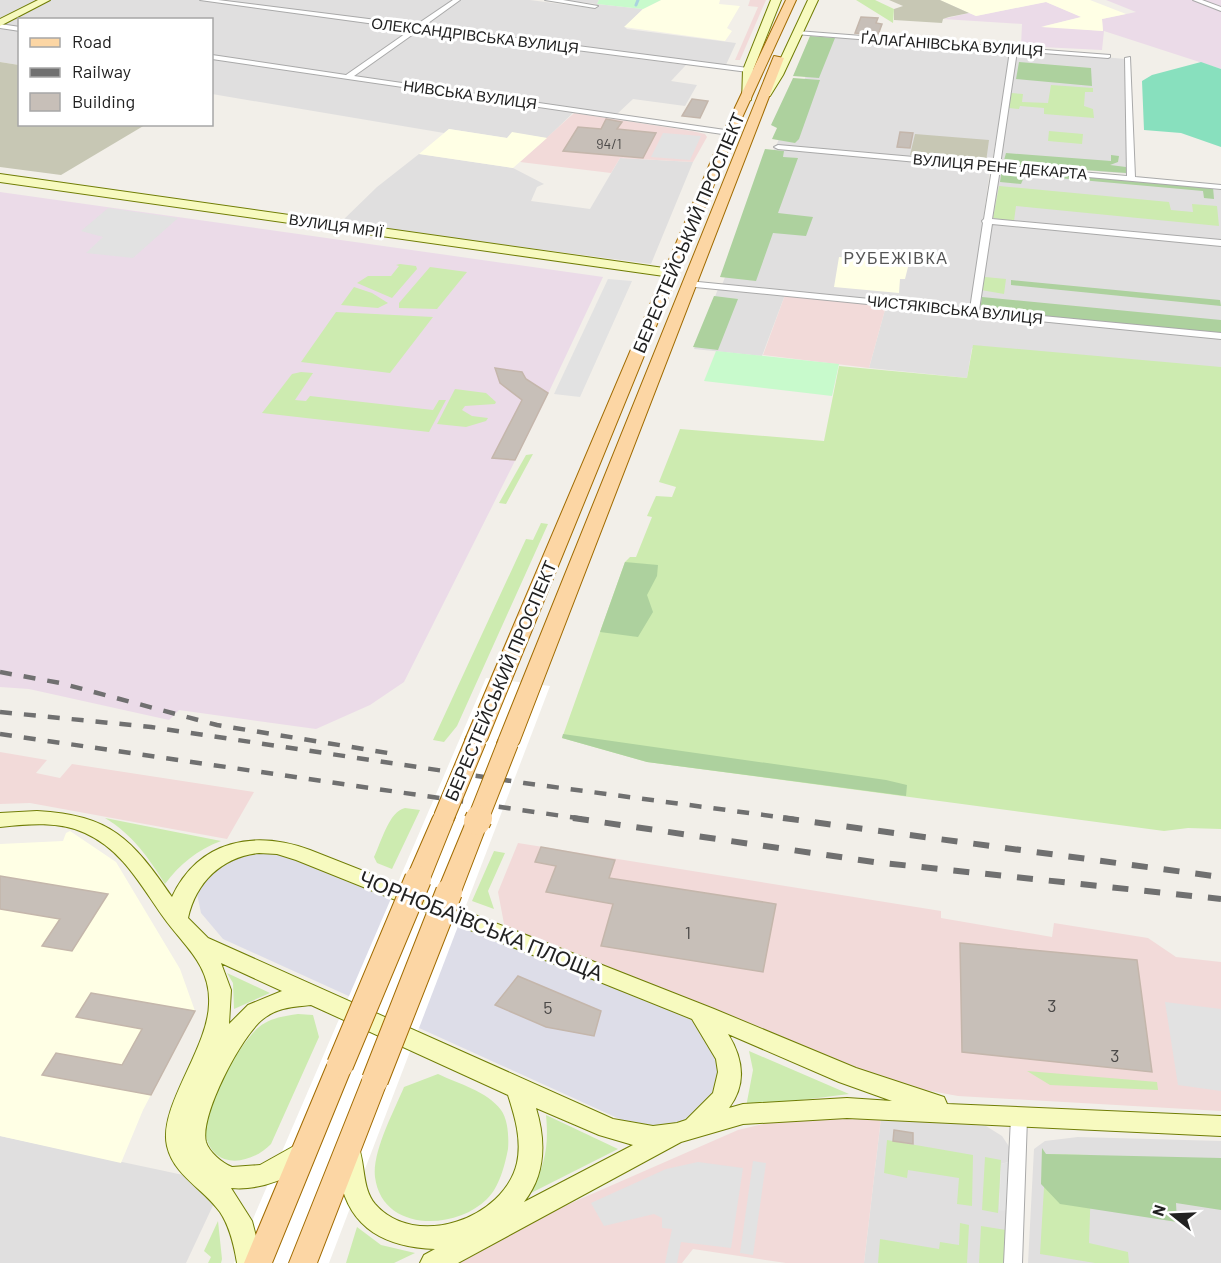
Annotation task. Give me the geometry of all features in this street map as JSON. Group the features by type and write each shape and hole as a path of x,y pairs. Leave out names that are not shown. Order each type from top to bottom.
{"main road":[{"path":"0,25 45,0"},
{"name":"БЕРЕСТЕЙСЬКИЙ ПРОСПЕКТ","path":"746,100 748,70 776,0"},
{"name":"БЕРЕСТЕЙСЬКИЙ ПРОСПЕКТ","path":"766,94 767,69 791,0"},
{"name":"БЕРЕСТЕЙСЬКИЙ ПРОСПЕКТ","path":"258,1263 729,133 746,100 767,69 802,0"},
{"name":"БЕРЕСТЕЙСЬКИЙ ПРОСПЕКТ","path":"303,1263 688,284 766,94 813,0"},
{"name":"ВУЛИЦЯ МРІЇ","path":"0,178 671,273"},
{"path":"0,820 58,818 77,821 98,829 116,841 134,859 177,919 200,944 220,988 221,1009 216,1033 182,1116 178,1136 182,1154 193,1171 225,1199 236,1215 250,1263"},
{"name":"ЧОРНОБАЇВСЬКА ПЛОЩА","path":"177,919 184,893 202,870 217,859 236,850 272,845 313,859 699,1012 848,1077 888,1092 982,1115"},
{"path":"200,944 519,1089 608,1128 630,1134 653,1136 677,1133 743,1114 775,1110 886,1108 1019,1118 1221,1126"},
{"path":"305,1150 286,1165 262,1177 240,1180 223,1175 211,1168 199,1155 193,1139 195,1116 230,1039 243,1022 262,1007 287,996 314,996"},
{"path":"433,1263 677,1133 715,1110 725,1097 728,1087 729,1060 724,1045 699,1012"},
{"path":"348,1150 353,1185 361,1204 380,1224 394,1233 408,1236 431,1240 452,1238 490,1219 513,1200 522,1183 529,1166 530,1128 519,1089"}],"street":[{"name":"ОЛЕКСАНДРІВСЬКА ВУЛИЦЯ","path":"203,0 748,70"},
{"path":"347,77 457,0"},
{"path":"548,0 591,3"},
{"path":"1196,0 1221,9"},
{"path":"0,25 18,29"},
{"name":"ҐАЛАҐАНІВСЬКА ВУЛИЦЯ","path":"797,33 1108,56"},
{"path":"974,312 994,166 1014,50"},
{"name":"НИВСЬКА ВУЛИЦЯ","path":"213,57 729,133"},
{"path":"1128,58 1131,178"},
{"name":"ВУЛИЦЯ РЕНЕ ДЕКАРТА","path":"778,147 1221,187"},
{"path":"986,221 1221,243"},
{"name":"ЧИСТЯКІВСЬКА ВУЛИЦЯ","path":"688,284 1221,336"},
{"path":"1013,1263 1019,1118"}],"shaded area":[{"path":"0,0 454,0 413,29 686,65 671,81 697,85 685,106 633,99 616,115 575,111 547,138 513,133 507,138 449,129 444,133 213,94 213,18 18,18 18,65 0,62"},
{"path":"460,0 530,0 592,8 596,4 562,0 599,0 597,4 643,9 625,27 627,29 736,43 725,67 419,28"},
{"path":"661,0 720,0 719,4 740,6 727,28 732,31 725,41 624,27 643,9"},
{"path":"750,0 766,0 740,60 735,60 758,7 748,6"},
{"path":"889,0 940,0 969,13 943,19 942,23 894,20 894,9 903,6"},
{"path":"940,0 1090,0 1126,14 1102,19 1103,31 1041,27 1081,17 1046,2 976,16"},
{"path":"1106,0 1221,0 1221,69 1104,31 1102,50 1021,46 1022,24 943,19 969,13 976,16 1046,2 1082,17 1044,26 1103,31 1102,19 1136,12"},
{"path":"823,36 1011,51 992,162 986,164 776,146"},
{"path":"1018,50 1126,59 1129,174 998,163"},
{"path":"0,62 18,65 18,126 143,126 61,175 0,167"},
{"path":"574,113 692,131 705,134 707,137 693,162 620,158 611,173 520,162"},
{"path":"449,129 507,138 512,132 547,138 513,168 419,154"},
{"path":"663,133 701,136 690,160 651,157"},
{"path":"915,134 989,140 986,162 910,155"},
{"path":"774,149 985,166 990,170 971,308 722,285"},
{"path":"419,154 513,168 544,184 537,187 531,201 590,209 620,158 693,162 651,264 340,223 377,187"},
{"path":"997,169 1221,190 1221,335 977,310"},
{"path":"0,192 603,277 538,415 404,682 370,705 316,729 179,710 169,720 29,689 0,687"},
{"path":"108,208 178,218 133,258 86,253 103,237 81,231"},
{"path":"839,257 909,263 905,279 900,279 899,293 834,287"},
{"path":"608,279 632,281 580,397 554,394"},
{"path":"718,289 785,295 762,356 694,349"},
{"path":"785,295 886,306 869,368 763,355"},
{"path":"886,306 1221,337 1221,374 972,348 967,378 869,368"},
{"path":"0,752 47,760 36,773 60,778 72,764 254,792 227,839 30,803 0,804"},
{"path":"70,831 116,862 180,969 195,1011 143,1110 121,1163 0,1136 0,844 63,841 66,833"},
{"path":"518,843 941,911 941,918 1052,937 1054,923 1148,938 1176,957 1221,962 1221,1111 958,1096 892,1084 505,929 498,892"},
{"path":"247,852 277,853 689,1016 720,1045 721,1084 696,1115 677,1127 650,1127 624,1121 223,939 201,913 197,894 211,869"},
{"path":"1165,1002 1221,1009 1221,1091 1178,1085"},
{"path":"810,1118 881,1118 864,1263 786,1263 693,1249 682,1263 449,1263 487,1240 738,1130 775,1121"},
{"path":"881,1118 986,1126 1002,1136 1010,1148 1012,1161 1001,1164 999,1210 1010,1210 1008,1263 864,1263"},
{"path":"0,1136 188,1176 216,1199 186,1263 0,1263"},
{"path":"1078,1137 1221,1141 1221,1263 1028,1263 1034,1149 1045,1141"},
{"path":"753,1161 766,1163 753,1255 740,1253"},
{"path":"1012,1161 1010,1210 999,1211 1001,1164"},
{"path":"698,1162 743,1168 731,1248 681,1242 677,1263 665,1263 672,1229 662,1228 662,1218 654,1214 604,1226 591,1203 666,1169"}],"green space":[{"path":"599,0 661,0 643,9 597,4"},
{"path":"856,0 875,0 894,9 893,23"},
{"path":"810,36 835,38 819,78 793,76"},
{"path":"1019,62 1091,68 1092,86 1016,79"},
{"path":"1201,62 1221,69 1221,147 1181,133 1144,130 1142,81 1152,75"},
{"path":"793,78 820,80 799,139 795,143 772,139 777,128 771,125"},
{"path":"1051,85 1093,88 1093,92 1085,92 1084,106 1093,109 1094,118 1044,114 1044,108 1020,106 1019,109 1009,108 1011,93 1023,94 1022,102 1048,103"},
{"path":"1049,131 1083,134 1082,144 1048,141"},
{"path":"765,149 784,151 783,157 798,158 778,213 813,217 806,236 773,233 756,281 720,277"},
{"path":"1006,153 1111,161 1111,155 1119,156 1118,162 1110,165 1126,167 1126,173 1003,164"},
{"path":"1002,168 1213,187 1214,199 1204,198 1203,191 1025,175 1021,184 1000,182"},
{"path":"999,186 1169,202 1171,210 1193,212 1192,204 1217,206 1219,226 1016,206 1014,221 993,218"},
{"path":"396,265 416,266 417,269 392,298 357,283 368,276 391,276 399,266"},
{"path":"430,267 467,272 437,309 399,308 399,303"},
{"path":"982,278 1006,279 1004,294 981,290"},
{"path":"1011,280 1220,300 1221,306 1011,285"},
{"path":"354,287 372,293 388,303 378,308 341,305"},
{"path":"714,296 738,299 718,350 693,347"},
{"path":"982,297 1221,320 1221,334 980,310"},
{"path":"336,312 433,317 390,373 301,362"},
{"path":"973,345 1221,367 1221,829 1188,828 1164,831 647,762 562,738 625,562 630,557 636,557 652,517 647,516 656,496 672,497 676,487 659,482 680,429 824,441 839,366 967,378"},
{"path":"716,351 839,364 832,396 704,381"},
{"path":"313,373 295,400 306,401 310,396 433,410 439,400 446,400 429,432 262,413 292,374"},
{"path":"455,389 486,393 496,402 495,404 465,406 462,410 472,416 488,418 486,421 466,427 437,424"},
{"path":"533,454 506,504 499,503 526,455"},
{"path":"541,523 548,524 457,726 444,742 433,740 526,539 533,540"},
{"path":"625,562 658,565 657,576 647,595 653,612 638,637 600,632"},
{"path":"563,734 886,780 907,785 906,796 647,762 562,738"},
{"path":"405,808 420,810 392,869 377,863 374,857 390,821 399,810"},
{"path":"105,818 221,841 190,858 165,884 139,847"},
{"path":"494,851 505,853 488,891 494,909 472,901"},
{"path":"227,973 270,993 234,1009 233,983"},
{"path":"298,1014 313,1015 319,1037 271,1144 254,1156 244,1159 234,1161 217,1155 210,1147 206,1136 206,1125 215,1095 232,1062 251,1035 263,1024 272,1019"},
{"path":"749,1051 849,1094 746,1107 753,1070"},
{"path":"1027,1071 1157,1082 1158,1090 1050,1085"},
{"path":"438,1074 480,1093 495,1103 505,1118 508,1149 498,1183 487,1199 457,1217 439,1221 422,1221 405,1217 391,1208 381,1195 375,1177 375,1167 385,1132 404,1087"},
{"path":"546,1115 618,1149 531,1193 545,1155"},
{"path":"887,1140 973,1155 972,1206 957,1204 959,1178 908,1170 907,1178 884,1173"},
{"path":"1042,1148 1046,1154 1221,1158 1221,1210 1176,1203 1177,1222 1060,1204 1041,1184"},
{"path":"1046,1154 1092,1155 1089,1243 1128,1252 1129,1263 1095,1263 1040,1254"},
{"path":"985,1157 1001,1160 998,1213 982,1210"},
{"path":"218,1221 222,1259 221,1263 208,1263 211,1257 204,1251"},
{"path":"960,1223 969,1225 967,1263 878,1263 880,1239 939,1249 940,1242 959,1245"},
{"path":"981,1226 1006,1230 1005,1263 979,1263"},
{"path":"357,1227 381,1245 415,1253 394,1263 346,1263"}],"pier":[{"path":"486,678 550,686 329,1263 234,1263"}],"building":[{"path":"861,17 878,18 876,23 882,24 878,35 855,33"},
{"path":"692,99 708,101 700,118 682,116"},
{"path":"606,119 622,122 617,129 656,133 643,158 563,151 578,127 601,129"},
{"path":"900,132 913,133 910,148 897,147"},
{"path":"495,368 522,372 526,379 548,393 515,460 492,458 522,400 500,383"},
{"path":"541,847 615,860 609,878 776,904 763,972 601,946 613,904 546,892 556,866 535,862"},
{"path":"0,876 108,894 72,951 42,946 60,919 0,909"},
{"path":"960,943 1137,960 1152,1072 962,1052"},
{"path":"518,976 601,1011 594,1036 546,1027 495,1005"},
{"path":"91,993 195,1011 151,1095 42,1075 56,1053 122,1065 142,1029 76,1017"},
{"path":"894,1130 913,1133 913,1144 893,1141"}],"waterway":[{"path":"636,5 638,0"}],"railway":[{"path":"0,672 60,683 217,725 394,754"},
{"path":"0,712 151,727 524,783 794,819"},
{"path":"0,734 583,819"},
{"path":"573,818 874,862 1221,899"},
{"path":"783,818 1221,877"}],"district":[{"name":"РУБЕЖІВКА","path":"896,258"}]}
